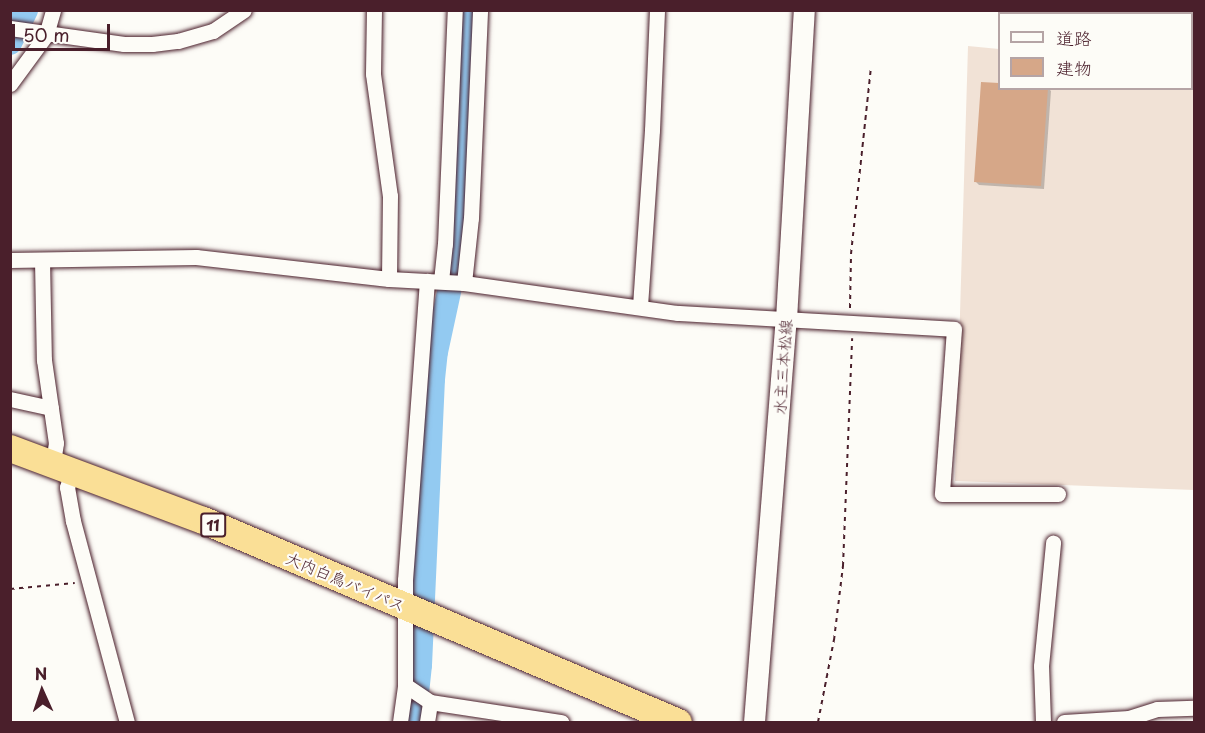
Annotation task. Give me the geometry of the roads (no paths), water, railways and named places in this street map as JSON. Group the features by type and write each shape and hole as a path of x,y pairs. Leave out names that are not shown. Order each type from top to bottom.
{"highway":[{"name":"大内白鳥バイパス","path":"10,448 203,520 678,723"}],"main road":[{"name":"水主三本松線","path":"754,723 786,320 804,10"}],"street":[{"path":"10,84 43,35 53,10"},
{"path":"10,28 43,35 124,44 178,41 213,31 244,10"},
{"path":"374,10 373,74 390,196 389,279"},
{"path":"400,723 417,610 405,580 437,281 445,244 455,10"},
{"path":"463,283 471,218 480,10"},
{"path":"640,306 652,130 657,10"},
{"path":"10,260 196,257 389,279 463,283 678,313 954,328 942,494 1058,494"},
{"path":"42,260 44,360 56,443 127,723"},
{"path":"10,399 51,408"},
{"path":"1043,723 1041,666 1053,543"},
{"path":"407,687 428,701 561,723"},
{"path":"427,723 428,701"},
{"path":"1064,723 1129,720 1157,709 1194,708"}],"waterway":[{"path":"10,43 26,10"},
{"path":"414,722 420,665 433,379 436,352 454,269 468,10"}]}
